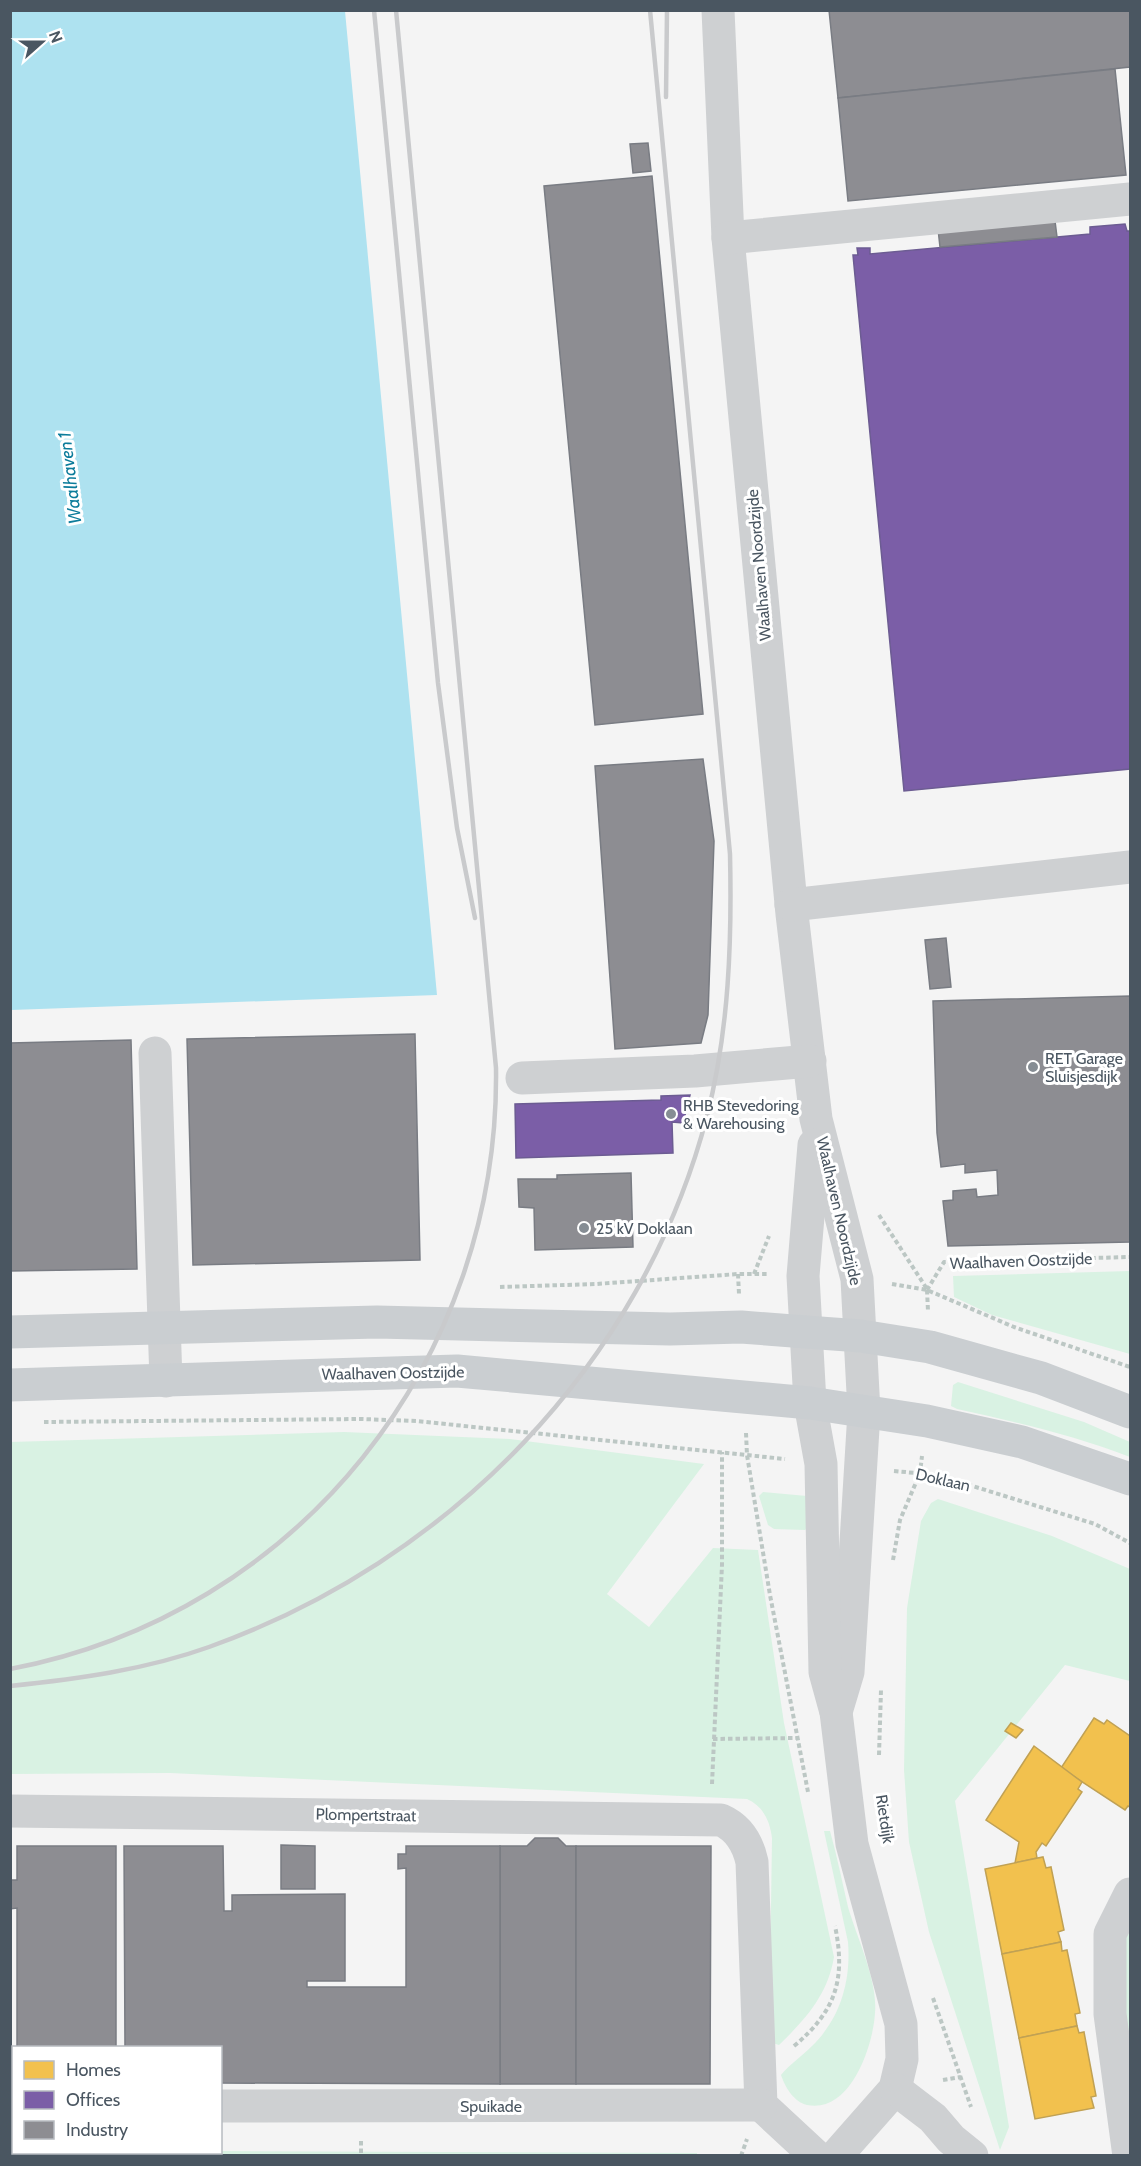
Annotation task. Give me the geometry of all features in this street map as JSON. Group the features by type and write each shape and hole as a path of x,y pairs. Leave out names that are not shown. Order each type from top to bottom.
{"main road":[{"path":"10,1332 419,1322 670,1329 741,1327 861,1336 930,1347 1041,1378 1131,1412"},
{"name":"Waalhaven Oostzijde","path":"10,1385 422,1370 457,1371 810,1403"},
{"path":"810,1403 927,1421 1022,1442 1131,1479"}],"street":[{"name":"Waalhaven Noordzijde","path":"718,10 728,238 791,905 816,1119 857,1279 864,1412"},
{"path":"728,238 1131,199"},
{"path":"791,905 1131,867"},
{"path":"155,1053 166,1381"},
{"path":"522,1078 695,1071 810,1061"},
{"name":"Waalhaven Noordzijde","path":"810,1403 803,1276 816,1119"},
{"path":"810,1403 821,1464 825,1672 836,1712 852,1844 902,2025 902,2059 896,2089 836,2156"},
{"path":"836,1712 848,1672 864,1412"},
{"name":"Plompertstraat","path":"10,1811 716,1820"},
{"path":"716,1820 730,1824 746,1842 752,1862 761,2105 816,2156"},
{"path":"1129,2156 1110,2014 1110,1934 1131,1894"},
{"path":"896,2089 933,2118 951,2139 972,2156"},
{"name":"Spuikade","path":"222,2106 761,2105"}],"path":[{"name":"Waalhaven Oostzijde","path":"927,1290 944,1262 1131,1257"},
{"path":"857,1279 927,1290 1014,1327 1131,1367"},
{"path":"34,1422 399,1421 722,1452 821,1464"},
{"path":"716,1820 712,1739 722,1565 722,1452"},
{"path":"747,1455 770,1595 808,1795"},
{"name":"Doklaan","path":"859,1468 937,1475 1095,1524 1131,1543"},
{"path":"893,1562 900,1520 920,1473"},
{"path":"879,1760 881,1689"},
{"path":"712,1739 797,1738"},
{"path":"791,2049 815,2028 832,2004 841,1962 834,1919"},
{"path":"932,1994 973,2111"}],"green space":[{"path":"1130,1271 1130,1354 992,1315 954,1297 953,1276"},
{"path":"958,1382 1084,1422 1130,1442 1130,1457 1023,1424 957,1409 951,1406 953,1385"},
{"path":"344,1432 510,1439 704,1464 607,1594 649,1627 713,1548 758,1550 784,1723 834,1957 827,1983 821,1994 798,2025 779,2045 769,2042 772,1838 765,1815 747,1799 170,1773 11,1774 10,1442"},
{"path":"763,1492 807,1496 810,1526 805,1530 774,1529 768,1525 759,1496"},
{"path":"938,1499 1052,1536 1130,1569 1130,1681 1065,1665 955,1801 1009,2127 1000,2150 929,1932 909,1842 904,1770 907,1608 921,1521 931,1503"},
{"path":"824,1831 830,1831 848,1907 870,1974 875,2013 870,2043 847,2089 835,2099 822,2105 807,2105 798,2101 791,2093 781,2075 822,2035 837,2011 846,1984 849,1956"},
{"path":"1130,1924 1130,2079 1119,1999 1127,1928"},
{"path":"222,2151 697,2153 697,2155 125,2155 222,2154"}],"water":[{"name":"Waalhaven 1","path":"10,11 345,11 437,995 11,1010"}],"building: Homes":[{"path":"1094,1718 1104,1724 1107,1720 1130,1736 1130,1807 1128,1806 1125,1810 1061,1768"},
{"path":"1011,1723 1023,1730 1016,1738 1005,1731"},
{"path":"1034,1746 1082,1782 1078,1789 1082,1792 1046,1846 1042,1843 1036,1852 1037,1858 1015,1863 1019,1842 986,1820"},
{"path":"1043,1857 1046,1868 1051,1867 1064,1930 1058,1932 1061,1942 1002,1954 985,1869"},
{"path":"1061,1942 1062,1951 1067,1950 1080,2013 1075,2014 1077,2026 1019,2038 1002,1954"},
{"path":"1077,2026 1079,2033 1084,2032 1096,2096 1091,2097 1094,2108 1035,2119 1019,2038"}],"building: Offices":[{"path":"1125,224 1127,231 1130,231 1130,769 904,791 853,255 858,255 857,248 870,248 870,254 1090,234 1090,227"},
{"path":"690,1095 683,1123 672,1122 673,1153 516,1158 515,1104 661,1100 661,1096"}],"building: Industry":[{"path":"829,10 1130,10 1130,67 838,98"},
{"path":"1115,69 1126,175 848,201 838,98"},
{"path":"648,143 651,171 633,173 630,144"},
{"path":"652,176 703,714 595,725 544,186"},
{"path":"1055,221 1057,237 940,247 938,229"},
{"path":"703,759 714,841 708,1015 701,1043 615,1049 595,766"},
{"path":"946,938 951,987 930,989 925,940"},
{"name":"RET Garage Sluisjesdijk","path":"1130,996 1130,1242 948,1246 943,1201 953,1200 953,1191 976,1189 977,1197 998,1195 997,1170 965,1173 965,1164 941,1167 937,1133 933,1001"},
{"path":"415,1034 420,1260 193,1265 187,1039"},
{"path":"131,1040 137,1269 10,1271 10,1043"},
{"name":"25 kV Doklaan","path":"631,1173 633,1247 535,1250 534,1208 519,1207 518,1179 557,1179 557,1175"},
{"path":"535,1838 558,1838 566,1846 576,1846 576,2084 500,2084 500,1846 527,1846"},
{"path":"281,1845 315,1846 315,1889 281,1889"},
{"path":"17,1846 116,1846 116,2046 17,2046 17,1908 10,1909 10,1880 17,1880"},
{"path":"124,1846 223,1846 224,1911 232,1911 232,1895 345,1894 345,1981 307,1981 307,1987 406,1987 406,1868 398,1869 398,1854 406,1854 406,1846 500,1846 500,2084 222,2083 222,2046 125,2046"},
{"path":"576,1846 711,1846 710,2084 576,2084"}],"railway":[{"path":"374,10 438,683 457,828 475,918"},
{"path":"10,1669 114,1639 208,1593 292,1532 363,1457 420,1372 462,1277 488,1175 496,1068 396,10"},
{"path":"10,1686 136,1668 185,1655 297,1610 379,1563 455,1507 524,1443 584,1371 636,1292 677,1207 707,1116 720,1051 729,953 730,854 650,10"},
{"path":"666,97 667,10"}],"place":[{"name":"RET Garage Sluisjesdijk","path":"1033,1067"},
{"name":"RHB Stevedoring & Warehousing","path":"671,1114"},
{"name":"25 kV Doklaan","path":"584,1228"}]}
